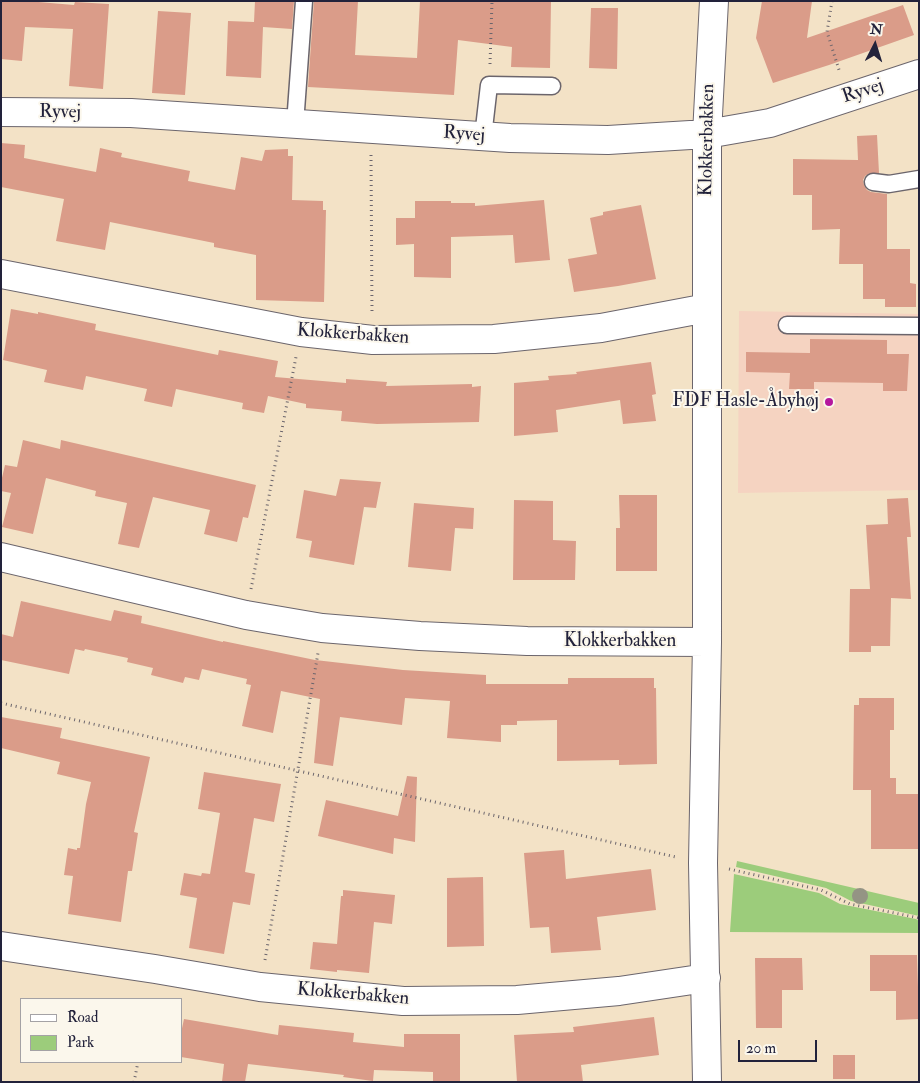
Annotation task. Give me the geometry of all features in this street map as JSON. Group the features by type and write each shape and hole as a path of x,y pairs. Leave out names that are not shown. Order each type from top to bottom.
{"street":[{"name":"Klokkerbakken","path":"707,1082 703,863 707,642 707,134 714,1"},
{"name":"Ryvej","path":"1,112 131,113 482,136 608,140 707,134 770,122 919,74"},
{"name":"Klokkerbakken","path":"1,274 301,332 373,340 494,340 601,328 707,308"},
{"name":"Klokkerbakken","path":"1,557 246,615 322,628 420,636 527,641 707,642"},
{"name":"Klokkerbakken","path":"1,946 155,968 260,987 403,1001 517,1000 619,991 706,978"}],"lane":[{"path":"295,124 304,1"},
{"path":"482,136 489,85 552,86"},
{"path":"873,182 889,184 919,179"},
{"path":"787,325 919,326"}],"path":[{"path":"489,85 492,1"},
{"path":"832,1 827,32 848,97"},
{"path":"371,129 373,340"},
{"path":"246,615 301,332"},
{"path":"260,987 322,628"},
{"path":"1,703 821,890 850,904 919,918"},
{"path":"134,1082 138,1063"}],"shaded area":[{"name":"FDF Hasle-Åbyhøj","path":"739,311 919,314 919,490 738,493"}],"green space":[{"path":"737,861 919,903 919,916 851,901 826,888 736,867"},
{"path":"734,874 819,893 840,904 916,919 919,921 919,933 730,932"}],"building":[{"path":"1,1 74,5 75,2 109,4 103,89 69,86 73,29 25,27 22,61 1,59"},
{"path":"255,1 294,1 292,29 263,27 261,78 226,76 228,21 254,22"},
{"path":"314,1 358,1 355,55 417,58 420,1 551,1 550,68 511,67 512,47 458,40 454,95 308,87"},
{"path":"762,1 812,1 807,38 903,5 914,35 773,83 756,38"},
{"path":"591,8 618,8 617,69 589,68"},
{"path":"158,11 191,13 185,95 152,93"},
{"path":"877,135 879,173 870,173 865,176 863,180 864,185 871,192 887,194 887,249 910,249 910,283 916,284 916,307 885,307 885,299 863,299 863,264 839,264 840,229 812,230 812,195 793,195 793,159 858,160 857,136"},
{"path":"1,143 25,145 24,158 96,172 100,148 122,153 121,157 190,171 188,181 235,190 241,157 262,161 265,150 288,149 288,156 293,156 292,200 323,201 323,210 326,210 324,302 256,300 256,255 214,247 214,243 110,222 105,250 56,241 64,199 1,187"},
{"path":"544,200 550,260 515,263 513,235 451,237 451,278 414,277 414,244 396,245 396,218 415,218 415,201 475,203 475,206"},
{"path":"641,205 656,279 574,292 568,259 597,254 590,218 603,215 603,212"},
{"path":"11,309 38,314 38,312 96,324 95,330 218,355 219,350 278,361 275,377 346,383 346,379 387,382 386,386 472,384 472,387 481,386 479,422 377,424 341,421 342,411 306,408 306,404 268,396 264,413 242,409 243,403 176,389 172,407 144,401 147,389 86,376 83,390 44,382 47,370 3,360"},
{"path":"810,339 887,340 887,354 909,354 907,391 883,391 883,383 814,382 814,389 789,389 790,373 746,372 746,352 810,353"},
{"path":"651,362 656,394 652,395 656,421 623,424 620,400 556,410 558,432 514,436 514,383 549,380 548,376 577,374 576,372"},
{"path":"23,440 60,449 61,440 256,485 248,518 243,517 237,542 204,534 210,510 153,497 139,548 118,544 127,503 95,496 96,491 46,478 33,534 2,527 11,493 1,491 5,465 17,467"},
{"path":"340,479 381,482 376,508 364,507 354,565 309,557 312,541 296,538 304,490 336,496"},
{"path":"619,495 657,495 657,571 616,571 616,528 620,528"},
{"path":"908,498 911,537 907,537 911,599 891,598 890,646 871,646 871,652 849,652 850,589 870,589 866,525 888,524 887,499"},
{"path":"514,500 553,501 553,540 576,541 575,580 513,580"},
{"path":"414,503 474,508 473,529 455,528 451,571 408,567"},
{"path":"21,601 111,621 114,610 142,616 141,623 223,642 315,660 403,670 486,675 486,684 568,684 568,678 654,678 654,688 656,688 657,764 619,765 619,760 557,761 557,720 517,721 517,725 501,725 501,742 447,738 450,701 405,698 402,725 340,717 333,766 314,763 320,699 281,691 273,733 242,726 251,685 246,684 247,679 202,669 199,680 185,677 183,683 151,675 153,668 127,662 128,658 85,649 84,651 75,649 69,674 1,660 1,634 13,637"},
{"path":"859,698 894,698 894,730 890,730 890,778 896,778 896,794 919,794 919,849 871,849 871,790 853,790 854,705 859,705"},
{"path":"1,717 62,728 60,738 150,757 134,832 138,833 132,871 128,871 121,922 68,914 73,876 64,875 68,848 77,850 77,848 80,848 91,782 57,774 60,762 1,748"},
{"path":"204,772 281,784 274,822 254,818 245,872 255,874 250,905 233,902 224,954 189,948 197,898 180,895 184,873 201,876 202,873 210,874 220,813 198,809"},
{"path":"407,776 417,777 415,842 394,838 393,854 318,836 326,800 398,816"},
{"path":"564,850 566,879 651,869 656,910 597,917 601,950 551,953 549,927 530,928 524,853"},
{"path":"483,877 484,946 447,947 447,878"},
{"path":"343,890 395,895 392,924 374,922 369,973 310,969 313,942 337,944"},
{"path":"870,955 917,955 919,1019 896,1020 896,991 870,991"},
{"path":"755,958 802,958 803,990 782,990 782,1028 756,1028"},
{"path":"654,1017 659,1055 581,1065 583,1082 517,1082 514,1035 574,1032 573,1027"},
{"path":"184,1019 278,1035 279,1025 354,1033 353,1042 404,1047 404,1034 460,1034 460,1082 433,1082 433,1072 374,1070 373,1081 343,1077 344,1075 248,1064 245,1082 222,1082 224,1064 182,1057 182,1028"},
{"path":"833,1055 855,1055 855,1079 833,1079"}],"place":[{"name":"FDF Hasle-Åbyhøj","path":"829,402"}]}
